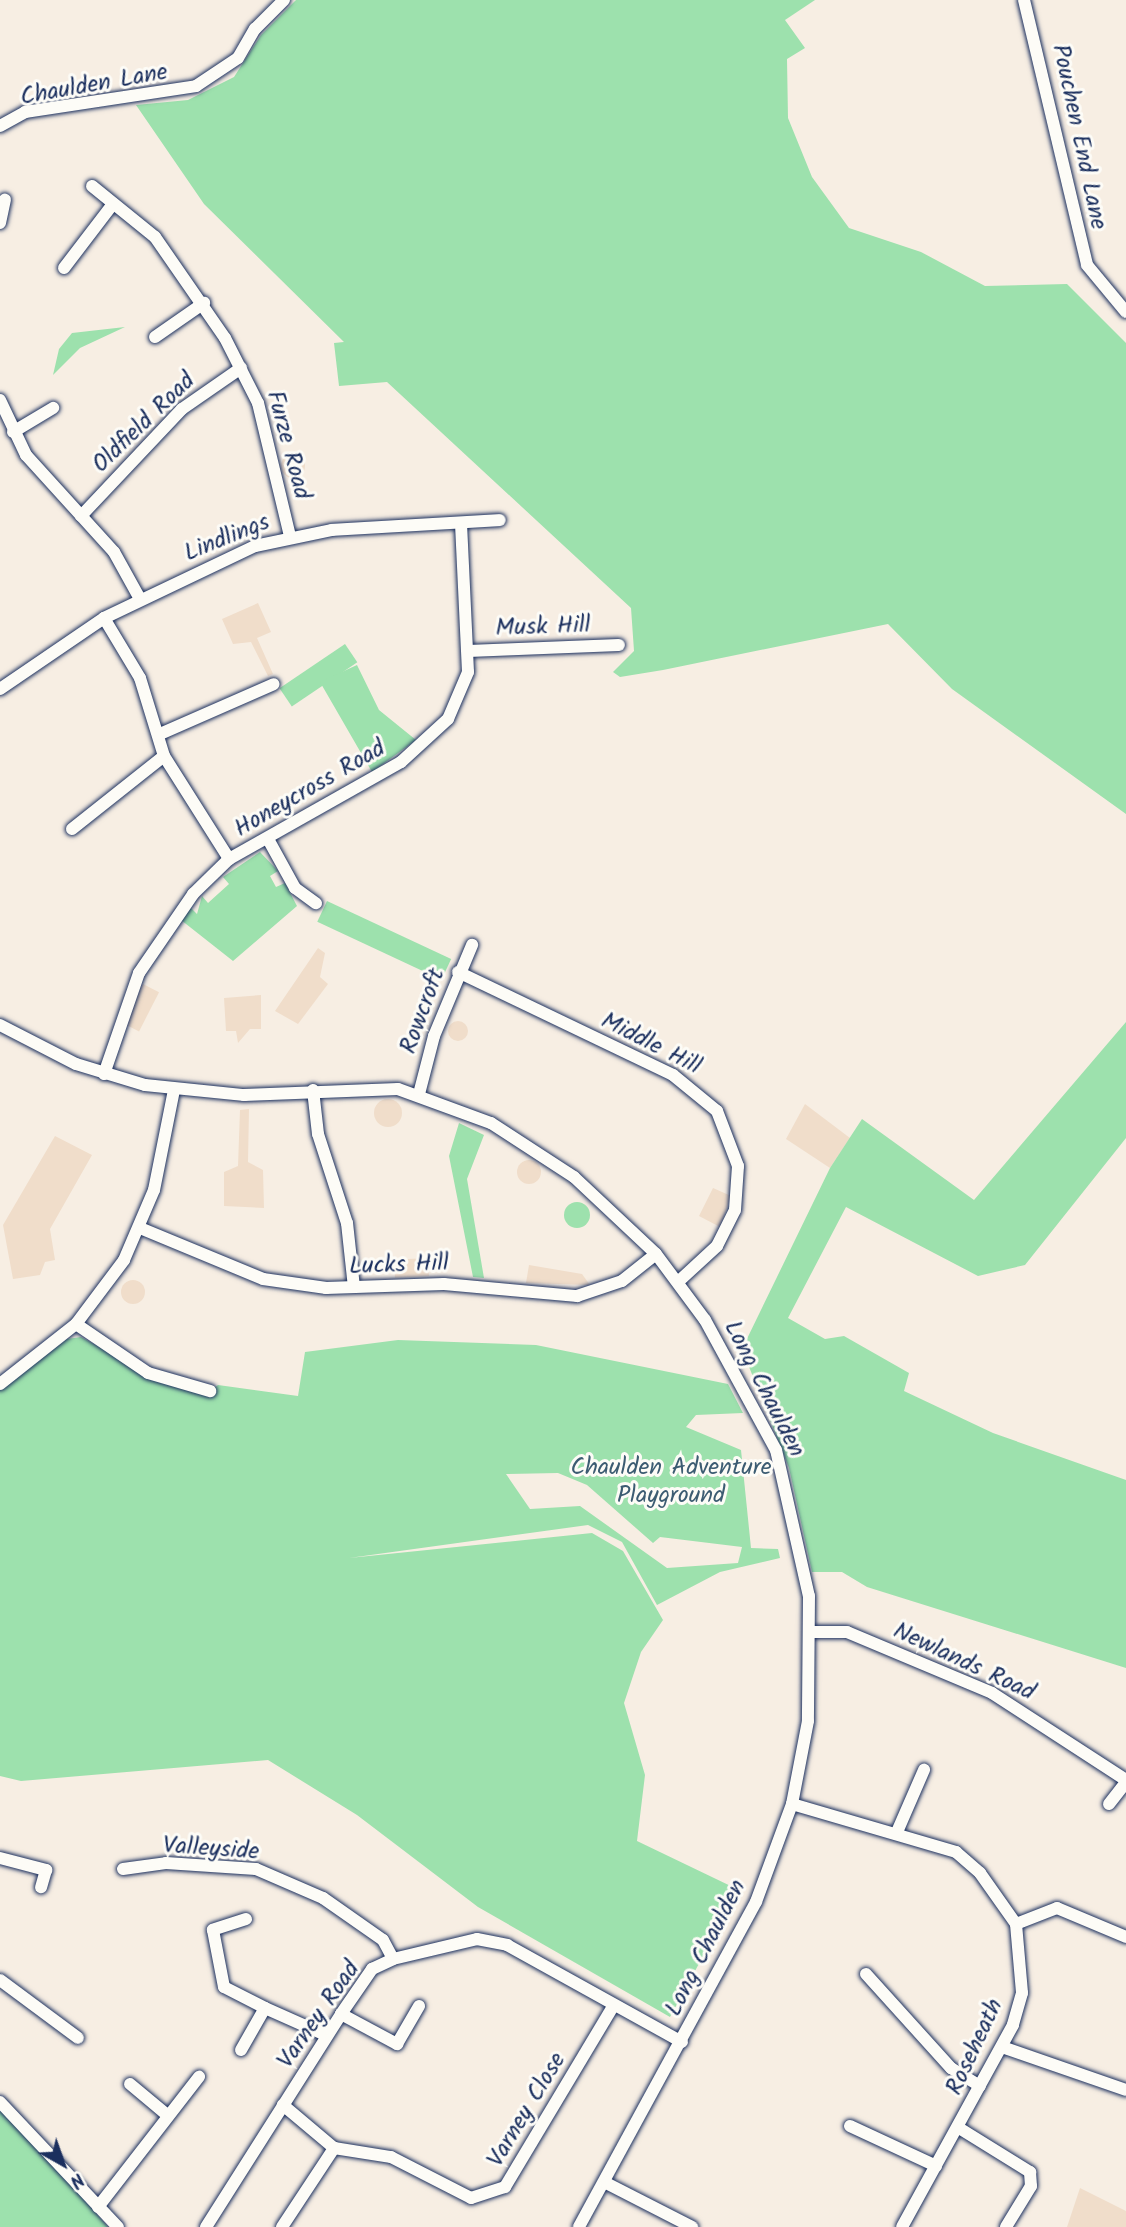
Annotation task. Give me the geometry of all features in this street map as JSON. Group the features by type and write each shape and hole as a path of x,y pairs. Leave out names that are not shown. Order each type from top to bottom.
{"street":[{"name":"Chaulden Lane","path":"0,126 26,112 174,94 206,82 238,58 255,29 284,0"},
{"name":"Pouchen End Lane","path":"1024,0 1087,265 1126,312"},
{"name":"Furze Road","path":"92,186 155,237 204,303 242,368 258,403 290,536"},
{"path":"0,223 5,201"},
{"path":"64,268 113,204"},
{"path":"155,337 204,303"},
{"name":"Oldfield Road","path":"81,516 182,409 242,368"},
{"path":"0,400 13,432 40,474 114,552 140,599"},
{"path":"13,432 52,408"},
{"name":"Lindlings","path":"0,689 104,618 140,599 290,536 500,520"},
{"name":"Honeycross Road","path":"104,1074 154,943 229,859 401,762 438,731 463,691 468,651 461,523"},
{"path":"104,618 140,678 160,734 164,756 229,859"},
{"name":"Musk Hill","path":"468,651 619,645"},
{"path":"160,734 274,684"},
{"path":"72,829 164,756"},
{"path":"268,839 295,888 316,904"},
{"name":"Rowcroft","path":"419,1094 458,972 472,945"},
{"name":"Middle Hill","path":"458,972 673,1075 717,1111 738,1166 735,1210 717,1246 678,1282"},
{"name":"Long Chaulden","path":"0,1025 104,1074 174,1090 244,1095 376,1087 419,1094 462,1108 525,1142 583,1185 656,1254 678,1282 733,1366 776,1450 801,1544 810,1632 808,1720 792,1804 756,1902 606,2183 579,2227"},
{"path":"0,1384 76,1324 140,1228 174,1090"},
{"path":"313,1090 318,1134 347,1223 354,1287"},
{"name":"Lucks Hill","path":"140,1228 263,1279 354,1287 444,1284 577,1296 622,1281 656,1254"},
{"path":"76,1324 148,1373 210,1391"},
{"name":"Newlands Road","path":"810,1632 847,1632 992,1693 1126,1781"},
{"path":"897,1832 924,1770"},
{"path":"1109,1804 1126,1781"},
{"name":"Roseheath","path":"792,1804 897,1832 956,1852 999,1895 1016,1924 1022,1993 1002,2047 902,2227"},
{"path":"0,1858 47,1870 41,1887"},
{"name":"Valleyside","path":"122,1869 166,1863 256,1869 323,1898 383,1940 393,1959"},
{"path":"1016,1924 1056,1908 1126,1937"},
{"path":"246,1919 213,1930 224,1987 326,2035"},
{"name":"Varney Road","path":"206,2227 326,2035 372,1969 393,1959 477,1939 497,1943 681,2042"},
{"path":"866,1973 951,2068 980,2085"},
{"path":"0,1980 78,2038"},
{"name":"Varney Close","path":"334,2148 391,2157 471,2198 505,2187 614,2005"},
{"path":"341,2014 397,2044 419,2006"},
{"path":"241,2050 265,2008"},
{"path":"1002,2047 1126,2090"},
{"path":"97,2207 166,2114 198,2077"},
{"path":"130,2084 166,2114"},
{"path":"0,2102 118,2227"},
{"path":"282,2227 334,2148 283,2105"},
{"path":"850,2126 936,2166"},
{"path":"959,2127 1030,2172 1031,2186 1006,2227"},
{"path":"606,2183 692,2227"}],"shaded area":[{"path":"293,454 304,461 305,466 298,477 293,478 282,471 281,466 288,455"},
{"path":"258,603 271,632 257,638 273,674 268,676 251,642 233,644 222,619"},
{"path":"318,948 325,953 320,977 328,984 298,1024 275,1011"},
{"path":"143,984 159,992 139,1031 123,1023"},
{"path":"261,995 261,1029 250,1029 238,1043 236,1031 226,1031 224,998"},
{"path":"458,1021 465,1024 468,1031 465,1038 458,1041 451,1038 448,1031 451,1024"},
{"path":"388,1099 398,1103 402,1113 398,1123 388,1127 378,1123 374,1113 378,1103"},
{"path":"805,1104 850,1138 830,1168 786,1139"},
{"path":"249,1109 248,1162 263,1170 264,1208 224,1206 224,1172 238,1166 240,1110"},
{"path":"55,1136 92,1155 50,1229 55,1260 45,1262 40,1275 13,1279 3,1225"},
{"path":"529,1160 538,1163 541,1172 538,1181 529,1184 520,1181 517,1172 520,1163"},
{"path":"713,1188 731,1196 720,1227 699,1216"},
{"path":"428,1258 429,1276 395,1278 394,1260"},
{"path":"529,1265 582,1274 590,1285 526,1283"},
{"path":"133,1280 142,1283 145,1292 142,1301 133,1304 124,1301 121,1292 124,1283"},
{"path":"1080,2188 1126,2211 1126,2227 1067,2227"}],"green space":[{"path":"296,0 815,0 785,20 805,48 787,59 788,118 812,177 849,228 921,252 985,286 1067,284 1126,343 1126,814 952,689 888,624 663,670 620,677 613,672 634,651 631,608 387,382 339,386 334,343 344,342 204,204 136,105 188,100 234,77 261,35"},
{"path":"125,327 80,348 53,375 59,349 72,333"},
{"path":"345,644 357,662 292,706 280,688"},
{"path":"357,665 379,710 416,740 372,772 320,682"},
{"path":"260,852 278,871 270,876 276,887 285,883 297,906 233,961 181,920 191,908 197,914 202,896 208,903 229,884 223,877"},
{"path":"327,901 451,959 441,980 317,922"},
{"path":"1126,1022 1126,1138 1025,1265 978,1276 846,1207 788,1318 825,1339 844,1336 909,1373 904,1391 993,1433 1126,1480 1126,1668 867,1587 842,1572 812,1572 789,1468 742,1349 830,1168 862,1119 974,1200"},
{"path":"459,1123 484,1135 467,1179 484,1278 473,1277 449,1156"},
{"path":"577,1202 586,1206 590,1215 586,1224 577,1228 568,1224 564,1215 568,1206"},
{"name":"Chaulden Adventure Playground","path":"81,1337 169,1385 207,1393 218,1385 298,1396 305,1352 398,1340 536,1345 728,1384 743,1413 696,1415 686,1427 741,1450 751,1548 778,1549 780,1558 720,1572 657,1605 622,1542 588,1525 349,1558 592,1533 623,1551 663,1620 641,1652 624,1703 645,1775 637,1841 739,1890 670,2017 478,1907 357,1815 268,1760 21,1781 0,1776 0,1389 67,1339","holes":["558,1473 587,1485 653,1543 660,1537 742,1547 738,1563 667,1568 580,1506 530,1509 506,1474"]},
{"path":"0,2105 3,2107 108,2227 0,2227"}]}
